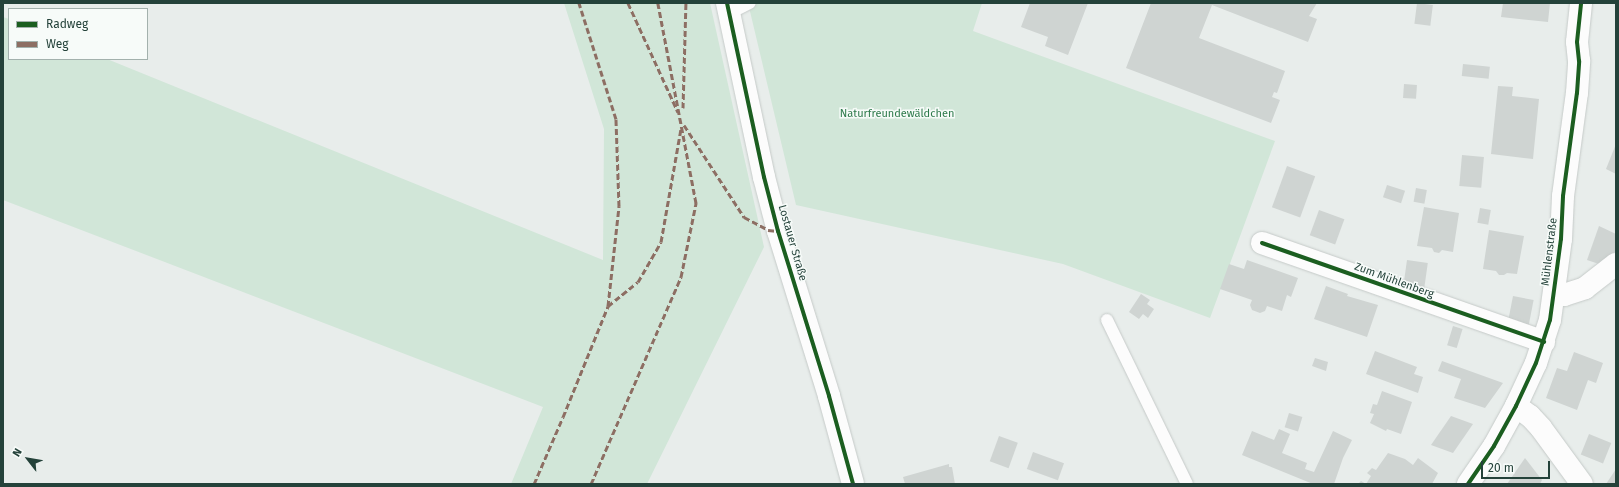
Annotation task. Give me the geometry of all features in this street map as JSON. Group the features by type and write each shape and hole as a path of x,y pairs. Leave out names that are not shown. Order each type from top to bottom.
{"street":[{"name":"Mühlenstraße","path":"1468,484 1494,446 1516,406 1544,342 1550,320 1563,216 1563,196 1577,93 1577,42 1581,3"},
{"name":"Lostauer Straße","path":"728,8 764,177 778,231 829,396 853,484"},
{"name":"Zum Mühlenberg","path":"1262,243 1544,342"},
{"path":"1554,295 1564,295 1585,288 1616,264"},
{"path":"1516,406 1530,416 1541,428 1582,484"}],"lane":[{"path":"728,8 750,3"},
{"path":"1107,320 1187,484"}],"green space":[{"path":"564,3 710,3 764,247 647,484 511,484 543,407 3,200 3,17 8,19 8,60 109,60 603,260 604,129"},
{"name":"Naturfreundewäldchen","path":"748,3 982,3 973,31 1275,141 1210,318 1063,264 796,205"}],"building":[{"path":"1030,3 1088,3 1068,55 1045,46 1048,37 1021,27"},
{"path":"1151,3 1317,3 1309,16 1317,19 1308,42 1212,5 1199,38 1285,71 1277,93 1274,92 1272,97 1280,100 1271,123 1126,68"},
{"path":"1417,3 1433,5 1430,26 1414,24"},
{"path":"1503,3 1550,3 1548,22 1501,17"},
{"path":"1463,64 1490,67 1489,79 1462,76"},
{"path":"1404,84 1417,85 1416,99 1403,98"},
{"path":"1498,86 1513,87 1512,96 1539,99 1533,159 1491,154"},
{"path":"1616,144 1616,174 1606,169"},
{"path":"1462,155 1484,157 1481,188 1459,186"},
{"path":"1287,166 1315,176 1300,218 1272,207"},
{"path":"1387,185 1405,191 1401,203 1383,197"},
{"path":"1416,188 1427,190 1424,204 1414,202"},
{"path":"1424,207 1459,213 1453,252 1442,250 1439,253 1434,252 1432,248 1417,246"},
{"path":"1480,208 1491,210 1488,225 1477,223"},
{"path":"1319,210 1344,219 1335,245 1310,235"},
{"path":"1599,226 1616,234 1616,251 1599,264 1587,260"},
{"path":"1489,230 1524,236 1517,274 1507,273 1504,275 1499,275 1496,271 1483,269"},
{"path":"1247,260 1298,278 1291,297 1287,295 1282,311 1267,306 1265,311 1260,313 1252,310 1250,305 1252,300 1220,289 1229,264 1244,269"},
{"path":"1407,260 1428,263 1424,287 1404,284"},
{"path":"1326,286 1348,294 1347,296 1378,305 1367,337 1314,319"},
{"path":"1141,294 1150,300 1147,304 1154,309 1148,318 1143,314 1139,319 1129,312"},
{"path":"1513,296 1534,300 1529,325 1508,321"},
{"path":"1453,326 1463,329 1457,348 1447,345"},
{"path":"1375,351 1417,367 1414,374 1423,377 1418,393 1366,374"},
{"path":"1574,352 1603,363 1596,383 1588,380 1577,410 1546,398 1557,368 1567,371"},
{"path":"1315,358 1328,362 1326,371 1312,366"},
{"path":"1442,361 1503,383 1485,408 1454,398 1461,379 1438,371"},
{"path":"1382,391 1412,402 1401,434 1387,429 1386,431 1370,423 1374,414 1370,413 1373,404 1377,405"},
{"path":"1289,413 1302,417 1298,431 1285,427"},
{"path":"1451,416 1473,424 1453,453 1431,445"},
{"path":"1279,429 1290,434 1282,453 1307,463 1305,469 1314,472 1333,431 1352,440 1343,458 1334,484 1313,484 1242,455 1252,431 1274,440"},
{"path":"1589,434 1611,443 1603,463 1581,454"},
{"path":"999,436 1018,443 1009,468 990,461"},
{"path":"1033,452 1064,463 1058,480 1027,469"},
{"path":"1388,453 1405,459 1413,465 1418,458 1438,473 1432,484 1366,484 1371,476 1367,473 1372,468 1376,470"},
{"path":"1525,458 1542,480 1540,484 1507,484"},
{"path":"949,464 949,467 952,467 955,484 905,484 903,477"},
{"path":"1616,469 1616,484 1606,484"},
{"path":"1361,481 1366,484 1358,484"}],"marked path":[{"path":"534,484 608,306 619,206 616,119 579,3"},
{"path":"628,3 678,112"},
{"path":"591,484 681,277 696,203 658,3"},
{"path":"683,108 686,3"},
{"path":"684,125 744,217 768,230 778,231"},
{"path":"608,306 638,282 661,242 681,128"}],"cycle path":[{"path":"727,3 764,177 778,231 829,396 853,484"},
{"path":"1468,484 1494,446 1516,406 1536,363 1550,320 1561,239 1563,196 1577,93 1579,61 1577,42 1581,3"},
{"path":"1262,243 1544,342"}]}
